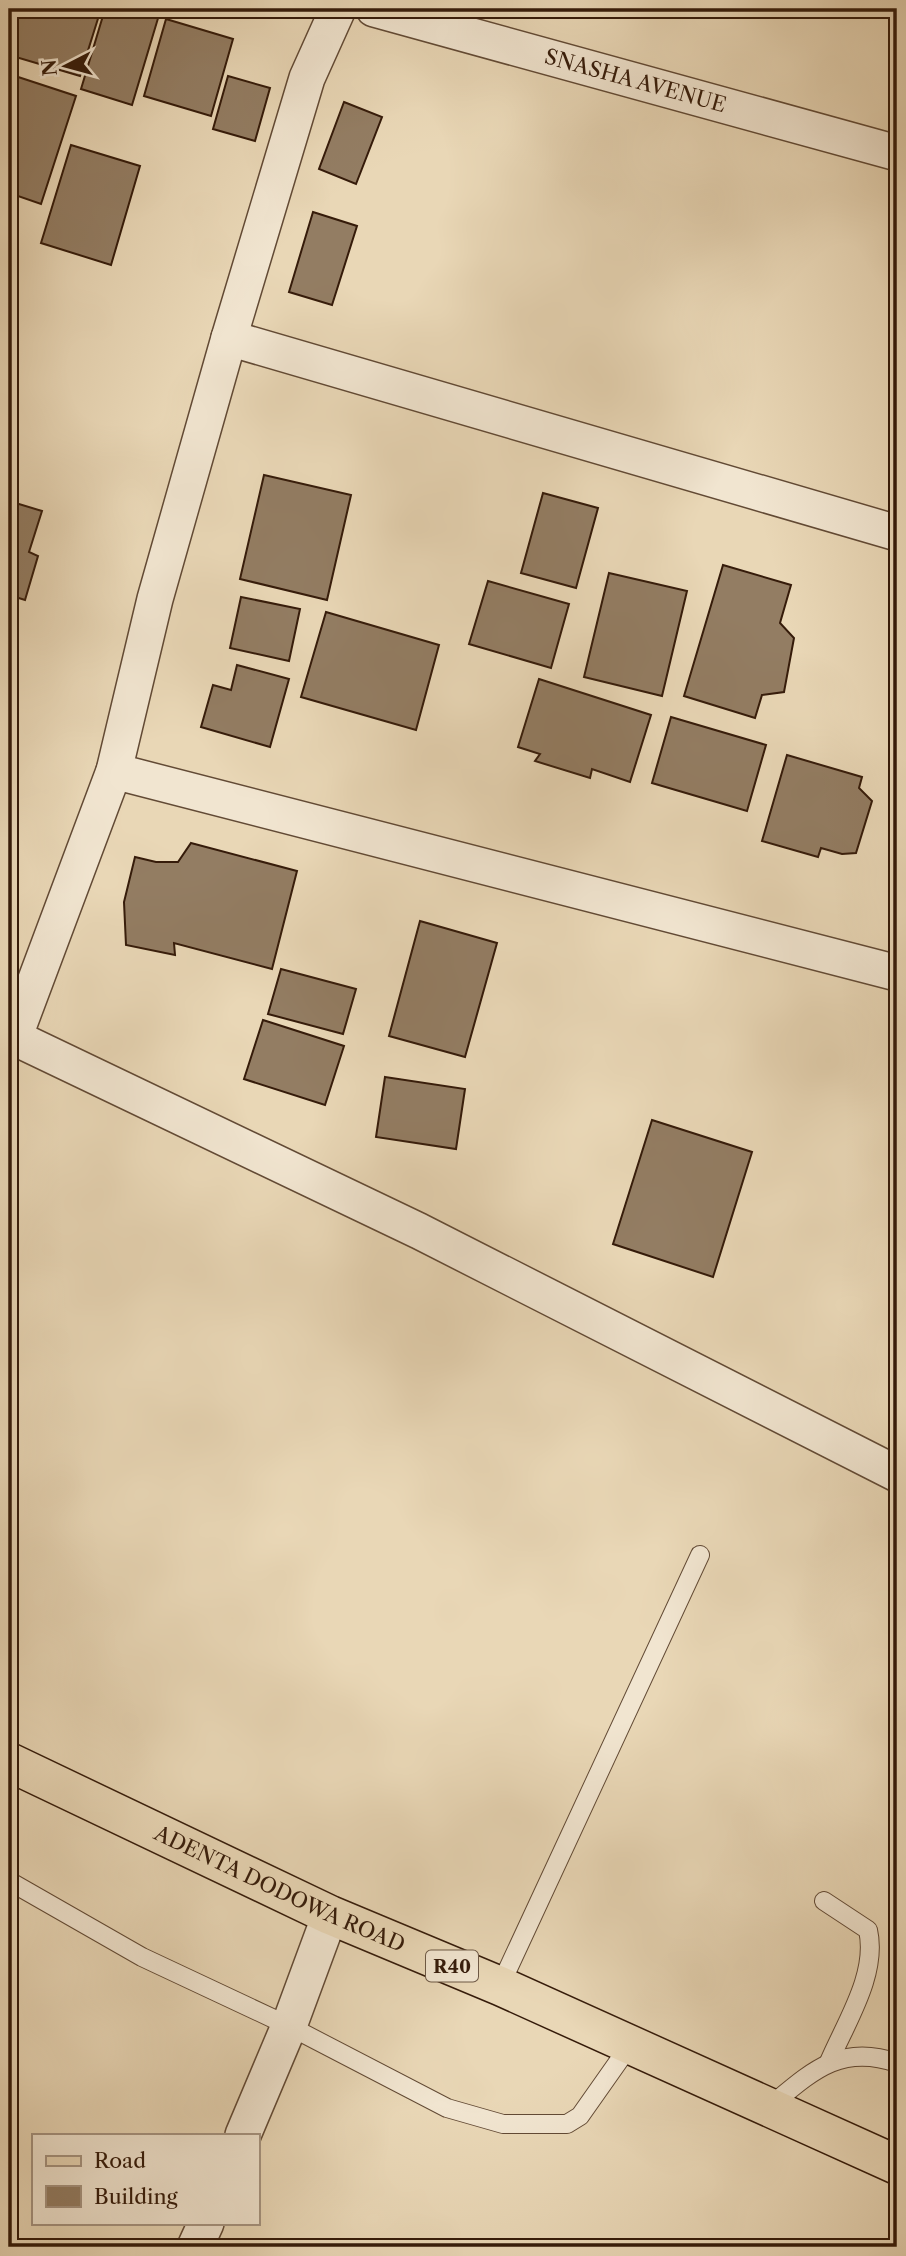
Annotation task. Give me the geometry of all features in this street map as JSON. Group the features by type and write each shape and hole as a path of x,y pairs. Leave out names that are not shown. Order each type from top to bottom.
{"main road":[{"name":"ADENTA DODOWA ROAD","path":"9,1762 330,1914 500,1986 897,2165"}],"street":[{"path":"338,9 307,78 229,338 155,599 114,771 12,1036 419,1231 897,1474"},
{"name":"SNASHA AVENUE","path":"374,9 897,153"},
{"path":"229,338 897,533"},
{"path":"114,771 897,973"},
{"path":"243,2134 289,2026 330,1914"},
{"path":"195,2247 206,2224"}],"lane":[{"path":"500,1986 700,1555"},
{"path":"9,1881 142,1957 289,2026 447,2108 503,2124 567,2124 580,2116 630,2045"},
{"path":"824,1901 868,1930 873,1950 866,1975 829,2062"},
{"path":"769,2107 809,2073 829,2062 850,2056 876,2056 897,2063"}],"building":[{"path":"9,9 101,9 80,76 9,55"},
{"path":"105,9 139,9 159,15 132,105 81,89"},
{"path":"166,19 233,39 211,116 144,96"},
{"path":"9,74 76,96 41,204 12,194 14,189 9,187"},
{"path":"228,76 270,88 255,141 213,129"},
{"path":"344,102 382,117 356,184 319,169"},
{"path":"71,145 140,166 111,265 41,243"},
{"path":"313,212 357,226 332,305 289,292"},
{"path":"264,475 351,495 327,600 240,579"},
{"path":"543,493 598,508 576,588 521,573"},
{"path":"9,501 42,511 29,552 38,556 25,600 9,595"},
{"path":"723,565 791,585 780,623 794,638 784,692 762,695 755,718 684,696"},
{"path":"609,573 687,591 662,696 584,677"},
{"path":"488,581 569,604 551,668 469,644"},
{"path":"241,597 300,609 289,661 230,648"},
{"path":"326,612 439,645 416,730 301,697"},
{"path":"237,665 289,679 270,747 201,727 213,685 231,690"},
{"path":"539,679 651,715 630,782 592,769 590,778 535,761 540,754 518,747"},
{"path":"671,717 766,745 747,811 652,783"},
{"path":"9,729 17,732 9,755"},
{"path":"787,755 862,777 859,788 872,801 856,853 842,854 821,848 818,857 762,841"},
{"path":"191,843 297,871 272,969 174,943 175,955 126,945 124,902 135,857 156,862 178,862"},
{"path":"420,921 497,943 465,1057 389,1036"},
{"path":"281,969 356,989 343,1034 268,1014"},
{"path":"263,1020 344,1046 325,1105 244,1079"},
{"path":"385,1077 465,1089 456,1149 376,1137"},
{"path":"652,1120 752,1152 713,1277 613,1244"}]}
